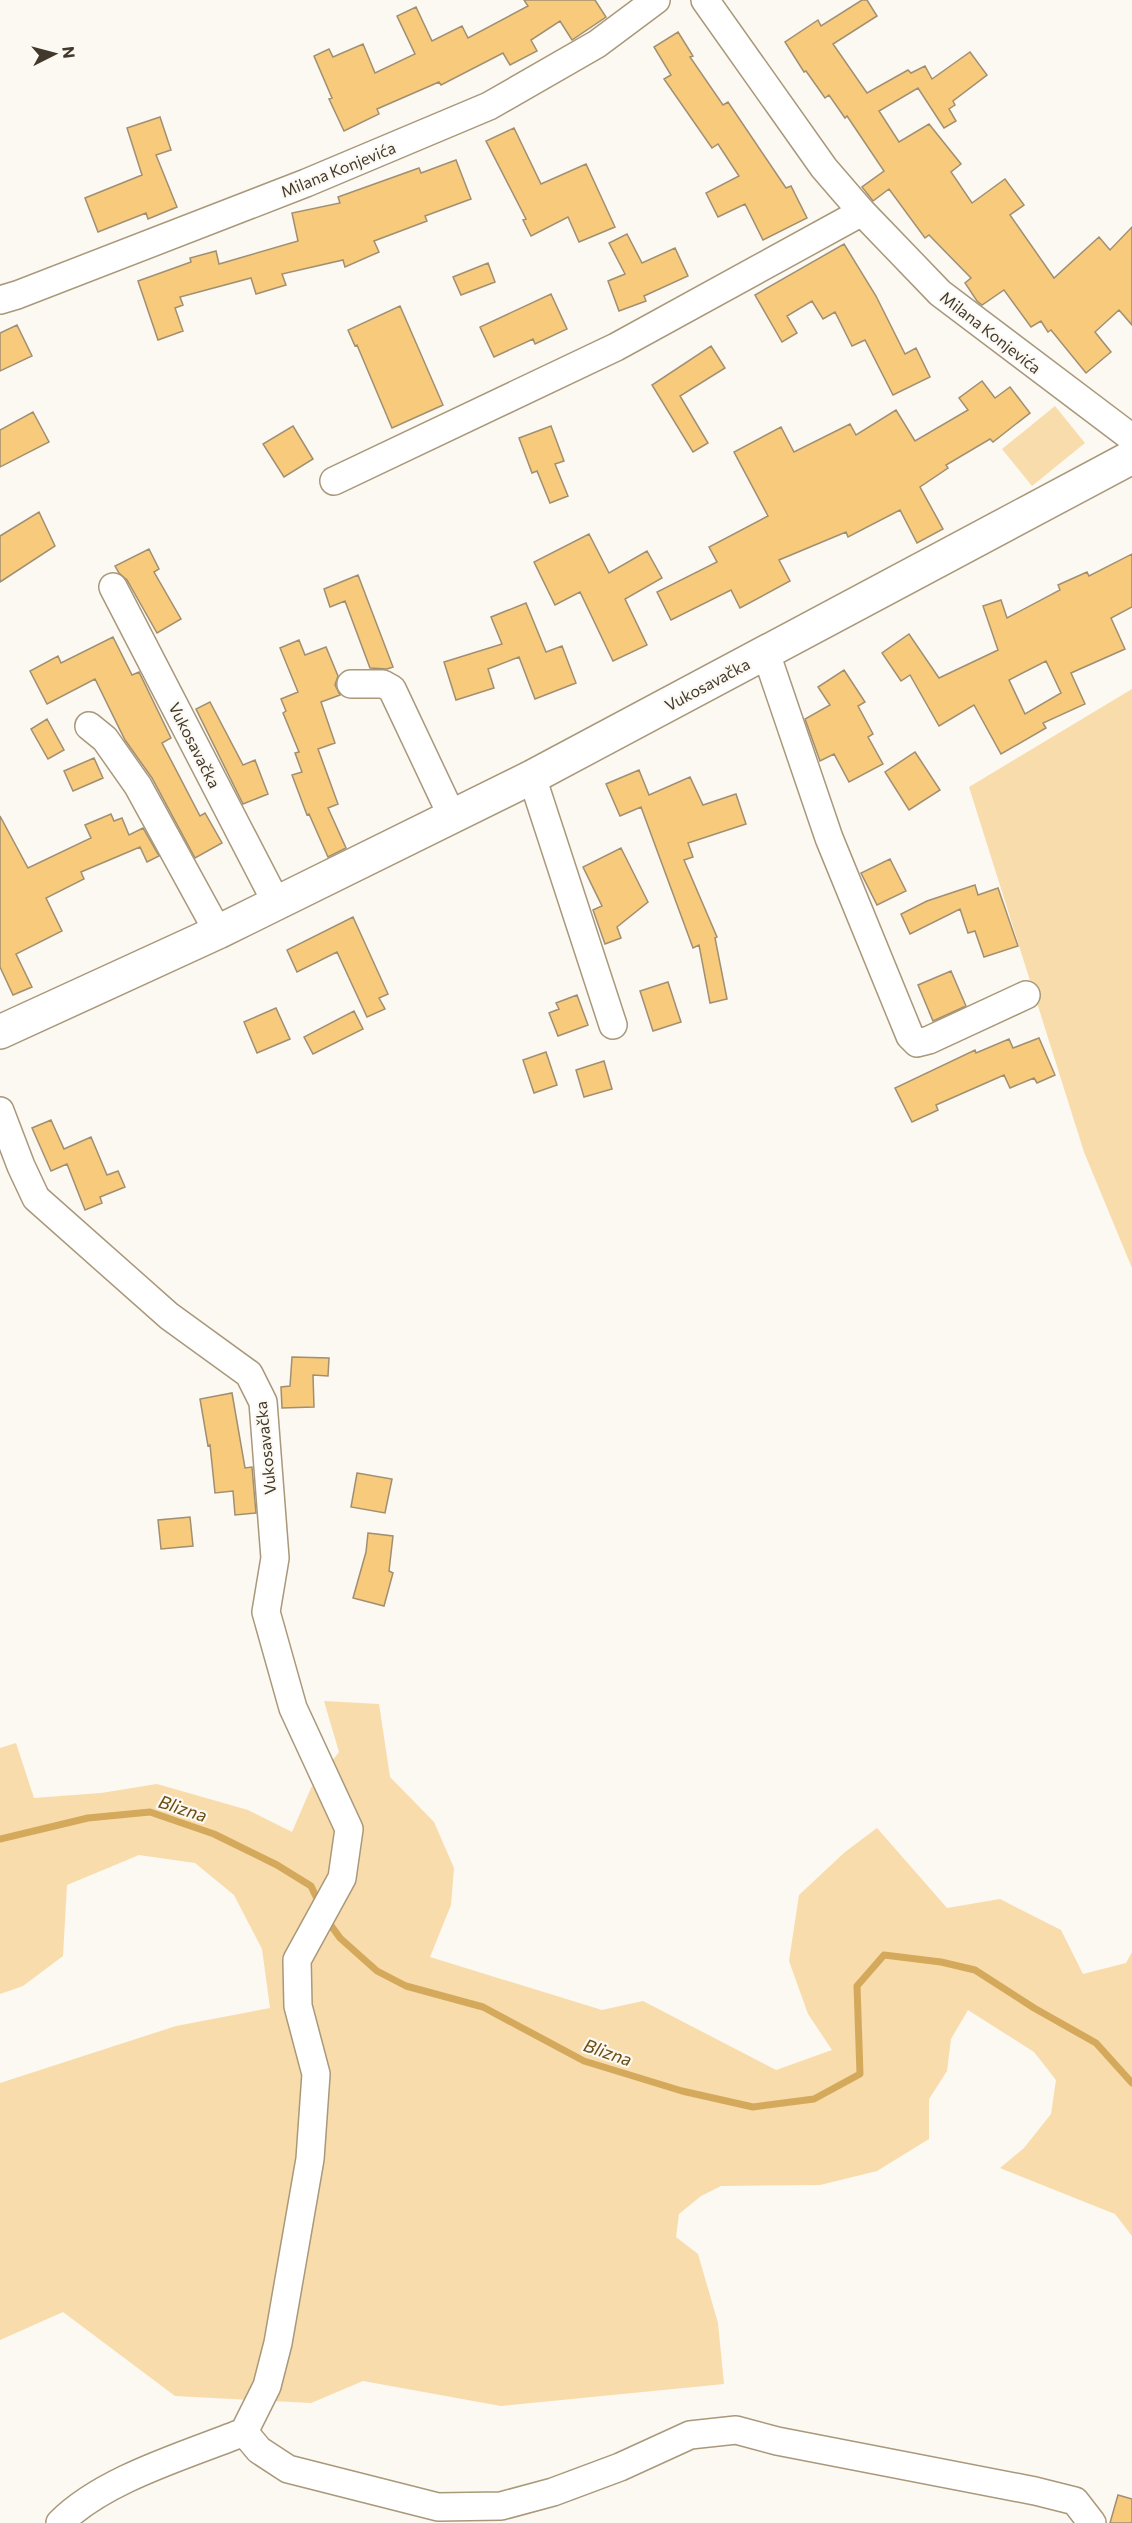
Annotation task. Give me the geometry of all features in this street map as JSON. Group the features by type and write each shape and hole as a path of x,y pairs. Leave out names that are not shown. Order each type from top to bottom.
{"main road":[{"name":"Vukosavačka","path":"0,1032 218,932 532,777 1132,457"}],"street":[{"name":"Milana Konjevića","path":"0,300 306,183 489,106 597,44 656,0"},
{"name":"Milana Konjevića","path":"705,0 824,168 862,212 940,293 1132,438"},
{"path":"334,481 616,347 862,212"},
{"name":"Vukosavačka","path":"113,587 276,902"},
{"path":"766,653 829,838 910,1036 917,1043 929,1040 1026,995"},
{"path":"351,684 383,684 392,689 452,816"},
{"path":"89,726 105,738 138,786 218,932"},
{"path":"532,777 613,1025"},
{"name":"Vukosavačka","path":"0,1111 36,1198 169,1316 249,1374 262,1402 275,1558 266,1612 293,1708 349,1829 342,1878 297,1960 298,2006 316,2074 310,2159 278,2343 267,2386 244,2432"},
{"path":"60,2523 73,2509 121,2481 244,2432 259,2450 288,2469 438,2507 473,2507 501,2506 553,2492 620,2467 690,2435 736,2430 777,2441 1035,2491 1075,2501 1092,2523"}],"shaded area":[{"path":"1055,406 1085,443 1032,486 1002,449"},
{"path":"1132,689 1132,1268 1084,1152 969,787"},
{"path":"324,1701 379,1704 390,1777 434,1822 454,1868 451,1905 430,1957 602,2010 643,2001 776,2070 832,2050 808,2014 789,1961 799,1895 845,1852 877,1828 947,1908 1000,1899 1061,1930 1083,1974 1126,1963 1132,1952 1132,2236 1115,2214 1000,2168 1024,2148 1051,2114 1056,2080 1034,2052 968,2010 951,2039 947,2071 929,2099 929,2139 877,2171 820,2185 721,2186 701,2196 679,2214 676,2237 698,2254 718,2323 724,2384 501,2406 363,2381 311,2403 175,2396 63,2312 0,2340 0,2083 176,2026 270,2008 262,1949 234,1895 195,1863 139,1855 67,1885 63,1956 23,1986 0,1994 0,1748 16,1743 34,1798 101,1793 157,1784 248,1810 292,1832 311,1788 339,1752"}],"building":[{"path":"524,0 595,0 606,17 572,40 560,21 531,40 537,51 510,65 503,53 441,85 439,82 377,109 379,114 344,131 329,99 332,98 314,56 329,49 333,57 363,44 375,73 415,54 397,16 416,7 432,41 462,26 468,38 528,6"},
{"path":"862,0 867,0 877,16 833,44 867,93 908,70 911,73 925,66 932,79 970,52 987,75 953,101 955,105 949,109 956,121 944,128 918,88 879,111 899,142 929,124 961,164 951,172 972,203 1005,179 1024,205 1010,215 1054,278 1099,237 1110,250 1132,227 1132,325 1119,310 1095,332 1111,352 1086,373 1051,330 1048,332 1041,321 1031,327 1004,290 982,305 977,301 965,283 971,278 929,235 925,238 889,189 873,201 862,187 884,171 847,116 845,118 829,95 825,98 806,71 804,72 785,42 818,20 821,26"},
{"path":"678,32 693,56 690,57 723,105 728,102 786,188 791,186 807,218 763,240 745,204 718,217 706,193 739,176 718,144 712,148 664,79 671,75 654,47"},
{"path":"160,117 171,150 156,155 177,207 148,219 146,213 98,232 85,198 142,175 127,128"},
{"path":"514,128 541,184 586,164 615,227 579,242 568,217 531,236 523,220 526,219 486,141"},
{"path":"456,160 471,199 425,216 427,221 374,241 379,252 345,267 343,260 282,274 286,285 256,294 251,278 180,297 183,305 175,308 183,331 158,340 138,281 191,262 190,258 216,251 219,264 298,241 292,213 340,203 338,197 419,168 421,173"},
{"path":"627,234 642,263 675,248 688,276 644,296 646,301 619,311 608,281 625,274 609,243"},
{"path":"844,244 876,296 905,354 916,348 930,377 893,395 865,340 852,346 835,312 823,319 812,301 787,316 797,333 782,342 755,295"},
{"path":"488,263 495,282 461,295 453,277"},
{"path":"551,294 567,329 535,344 533,339 494,357 480,327"},
{"path":"400,306 443,405 392,428 357,345 355,346 348,330"},
{"path":"17,325 32,356 0,371 0,333"},
{"path":"711,346 725,368 680,396 708,443 693,452 652,385"},
{"path":"982,381 995,398 1010,387 1030,413 993,442 990,439 946,465 948,468 920,487 943,529 917,543 900,510 848,537 846,532 779,560 790,581 740,608 731,590 671,620 657,592 717,562 709,547 768,516 734,452 781,427 794,452 850,424 856,435 896,410 915,441 968,410 959,398"},
{"path":"33,412 49,442 0,467 0,430"},
{"path":"293,426 313,459 284,477 263,444"},
{"path":"551,426 564,461 555,464 568,496 550,503 537,471 532,473 519,438"},
{"path":"39,512 55,546 0,582 0,536"},
{"path":"589,534 609,573 647,551 662,578 625,599 647,645 613,661 580,592 555,605 534,562"},
{"path":"149,549 159,569 154,572 181,619 157,633 127,580 115,566"},
{"path":"1132,554 1132,607 1111,618 1125,649 1071,673 1085,704 1043,723 1046,728 1001,754 974,705 939,726 910,675 901,681 882,653 909,634 939,678 998,650 983,606 1001,600 1007,618 1060,590 1058,585 1087,572 1089,576","holes":["1046,661 1061,693 1025,714 1009,680"]},
{"path":"358,575 393,667 370,668 345,601 330,607 324,589"},
{"path":"526,603 546,652 562,646 576,683 535,699 519,657 488,669 494,688 456,700 444,662 502,644 491,617"},
{"path":"113,637 132,675 139,672 171,738 162,743 200,816 205,813 222,843 195,858 152,778 125,740 95,679 47,704 30,671 58,656 61,663"},
{"path":"299,640 305,655 326,647 338,676 335,685 340,695 321,702 335,743 318,749 338,804 328,808 346,848 328,857 309,814 307,815 292,775 302,772 295,753 299,752 283,713 286,711 281,699 298,692 280,648"},
{"path":"844,670 865,702 858,706 873,734 868,737 883,764 849,782 834,754 820,761 805,719 830,705 818,687"},
{"path":"210,702 243,765 255,760 268,794 243,804 196,709"},
{"path":"47,719 64,750 48,759 31,729"},
{"path":"915,752 940,790 909,810 885,772"},
{"path":"94,758 103,778 73,791 64,771"},
{"path":"639,770 649,795 690,777 703,805 736,794 746,824 688,843 693,857 684,860 717,937 715,938 727,999 710,1003 699,945 693,948 641,807 620,816 606,784"},
{"path":"111,814 114,821 122,818 129,835 143,828 159,856 147,862 140,847 81,872 84,879 46,898 62,931 16,954 32,987 13,995 0,967 0,816 28,868 91,838 85,825"},
{"path":"621,848 648,902 617,927 621,938 605,944 593,910 602,906 583,867"},
{"path":"890,859 906,891 877,905 861,873"},
{"path":"975,885 978,895 998,888 1018,946 984,957 975,931 968,933 960,909 910,934 901,914 927,901"},
{"path":"353,917 388,994 379,998 385,1009 367,1017 337,952 297,972 287,950"},
{"path":"951,971 966,1006 933,1021 918,985"},
{"path":"668,982 681,1022 653,1031 640,991"},
{"path":"577,995 588,1025 558,1036 549,1013 559,1009 556,1003"},
{"path":"276,1008 290,1039 257,1053 244,1022"},
{"path":"354,1011 363,1029 313,1054 304,1037"},
{"path":"1039,1038 1055,1075 1037,1083 1034,1078 1010,1088 1004,1075 936,1105 938,1110 912,1122 895,1088 975,1050 976,1053 1009,1039 1013,1048"},
{"path":"546,1052 557,1085 534,1093 523,1060"},
{"path":"604,1061 612,1089 584,1097 576,1070"},
{"path":"51,1120 64,1149 91,1137 107,1175 118,1171 125,1187 100,1197 102,1203 85,1210 67,1164 51,1171 32,1128"},
{"path":"292,1357 329,1358 328,1376 313,1375 314,1407 282,1408 281,1387 290,1386"},
{"path":"232,1393 245,1468 252,1467 256,1513 235,1515 233,1491 215,1493 210,1445 208,1446 200,1399"},
{"path":"357,1473 392,1479 385,1513 351,1507"},
{"path":"190,1517 193,1546 161,1549 158,1520"},
{"path":"368,1533 393,1536 389,1571 393,1573 384,1606 353,1598 366,1552"},
{"path":"1118,2495 1132,2499 1132,2523 1110,2523"}],"waterway":[{"name":"Blizna","path":"0,1839 88,1818 150,1812 214,1834 277,1865 311,1886 320,1905"},
{"name":"Blizna","path":"327,1920 340,1938 377,1971 406,1986 483,2007 584,2061 682,2091 753,2107 814,2099 860,2074 857,1986 884,1955 941,1962 975,1970 1034,2008 1096,2043 1132,2083"}]}
